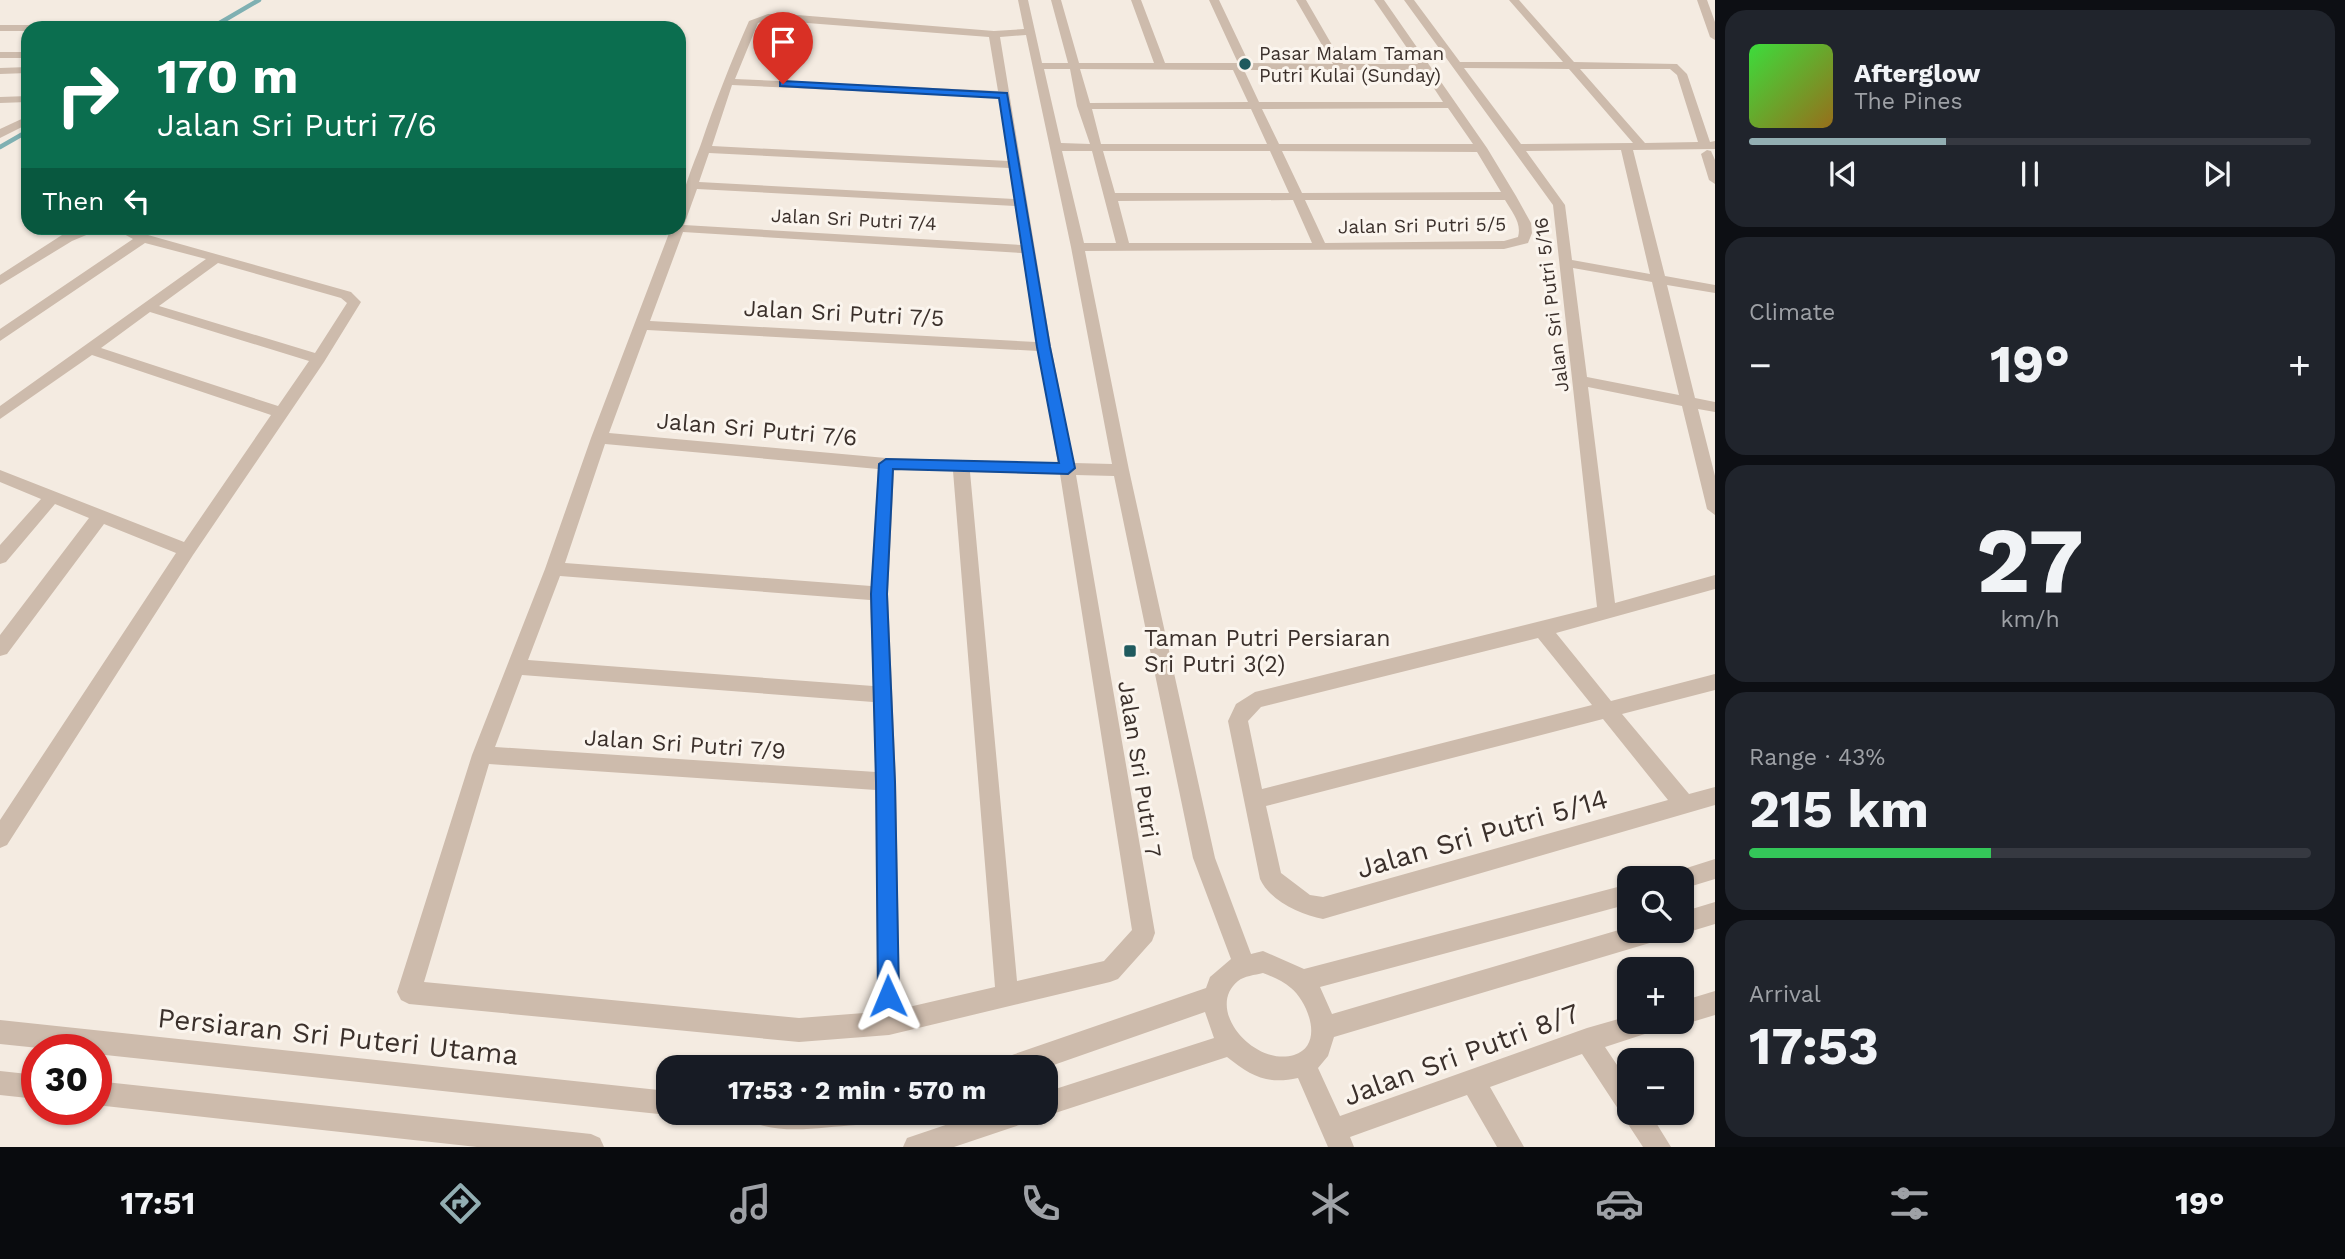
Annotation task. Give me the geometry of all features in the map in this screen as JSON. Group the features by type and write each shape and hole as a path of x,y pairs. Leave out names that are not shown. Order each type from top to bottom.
{"street":[{"path":"1023,0 1078,247 1121,470 1204,858 1244,963"},
{"path":"1056,0 1094,147 1124,247"},
{"path":"1136,0 1161,67"},
{"path":"1214,0 1256,105 1320,246"},
{"path":"1301,0 1340,67"},
{"name":"Jalan Sri Putri 5/5","path":"1078,247 1516,243 1523,240 1527,233 1525,223 1510,196 1481,148 1379,0"},
{"name":"Jalan Sri Putri 5/16","path":"1409,0 1559,205 1607,612"},
{"path":"1514,0 1643,147"},
{"path":"1702,0 1715,37"},
{"path":"686,201 754,21 785,13 995,34 1030,32"},
{"path":"0,28 21,28"},
{"name":"Jalan Sri Putri 7","path":"995,34 1044,347 1068,468 1144,933 1110,971 1007,996"},
{"path":"0,55 21,55"},
{"path":"1455,65 1569,63 1675,67 1682,74 1710,150 1715,180"},
{"path":"1036,66 1423,67"},
{"path":"0,71 21,70"},
{"path":"729,82 1003,95"},
{"path":"0,100 21,99"},
{"path":"1083,106 1450,105"},
{"path":"0,134 21,123"},
{"path":"1055,147 1481,148"},
{"path":"1626,147 1715,509"},
{"path":"1516,148 1686,147 1710,150"},
{"path":"705,149 1016,165"},
{"path":"691,185 1021,203"},
{"path":"1109,197 1510,196"},
{"name":"Jalan Sri Putri 7/4","path":"686,227 1028,249"},
{"path":"0,281 76,235"},
{"path":"0,838 187,550 319,359 354,302 346,295 138,235"},
{"path":"675,235 599,438 554,569 482,755 409,992 799,1030 889,1023 1007,996 961,466"},
{"path":"0,336 143,237"},
{"path":"0,414 216,258"},
{"path":"1566,263 1715,289"},
{"path":"148,307 319,359"},
{"name":"Jalan Sri Putri 7/5","path":"642,325 1044,347"},
{"path":"89,349 282,413"},
{"path":"1580,381 1715,407"},
{"name":"Jalan Sri Putri 7/6","path":"599,438 886,464 1121,470"},
{"path":"886,464 879,594 886,782 889,1023"},
{"path":"0,476 187,550"},
{"path":"0,558 53,496"},
{"path":"0,649 101,515"},
{"path":"554,569 879,594"},
{"path":"1715,582 1542,630 1255,700 1243,710 1238,721 1255,800 1715,682"},
{"path":"1542,630 1684,804"},
{"path":"516,667 883,695"},
{"name":"Jalan Sri Putri 7/9","path":"482,755 886,782"},
{"name":"Jalan Sri Putri 5/14","path":"1255,800 1271,879 1305,905 1323,908 1715,796"},
{"path":"1694,875 1715,869"},
{"path":"1301,981 1617,897"},
{"path":"1694,919 1715,913"},
{"path":"1323,1028 1617,942"},
{"path":"1263,962 1283,968 1301,981 1317,1003 1323,1028 1321,1043 1314,1056 1304,1065 1290,1069 1258,1065 1231,1044 1217,1021 1215,997 1220,982 1230,970 1244,963 1263,962"},
{"path":"1047,1055 1215,997"},
{"path":"1694,1009 1715,1003"},
{"name":"Jalan Sri Putri 8/7","path":"1337,1139 1473,1082 1617,1031"},
{"name":"Persiaran Sri Puteri Utama","path":"0,1032 656,1102"},
{"path":"1587,1040 1617,1086"},
{"path":"1058,1100 1231,1044"},
{"path":"1304,1065 1337,1139"},
{"path":"1473,1082 1511,1147"},
{"path":"0,1083 21,1085"},
{"path":"112,1095 591,1147"},
{"path":"916,1147 983,1125"},
{"path":"1643,1125 1658,1147"}],"waterway":[{"path":"223,21 259,0"},
{"path":"0,147 21,135"}],"place":[{"name":"Pasar Malam Taman Putri Kulai (Sunday)","path":"1245,64"},
{"name":"Taman Putri Persiaran Sri Putri 3(2)","path":"1130,651"}],"route":[{"path":"783,84 1003,95 1044,347 1068,468 886,464 879,594 886,782 888,996"}]}
